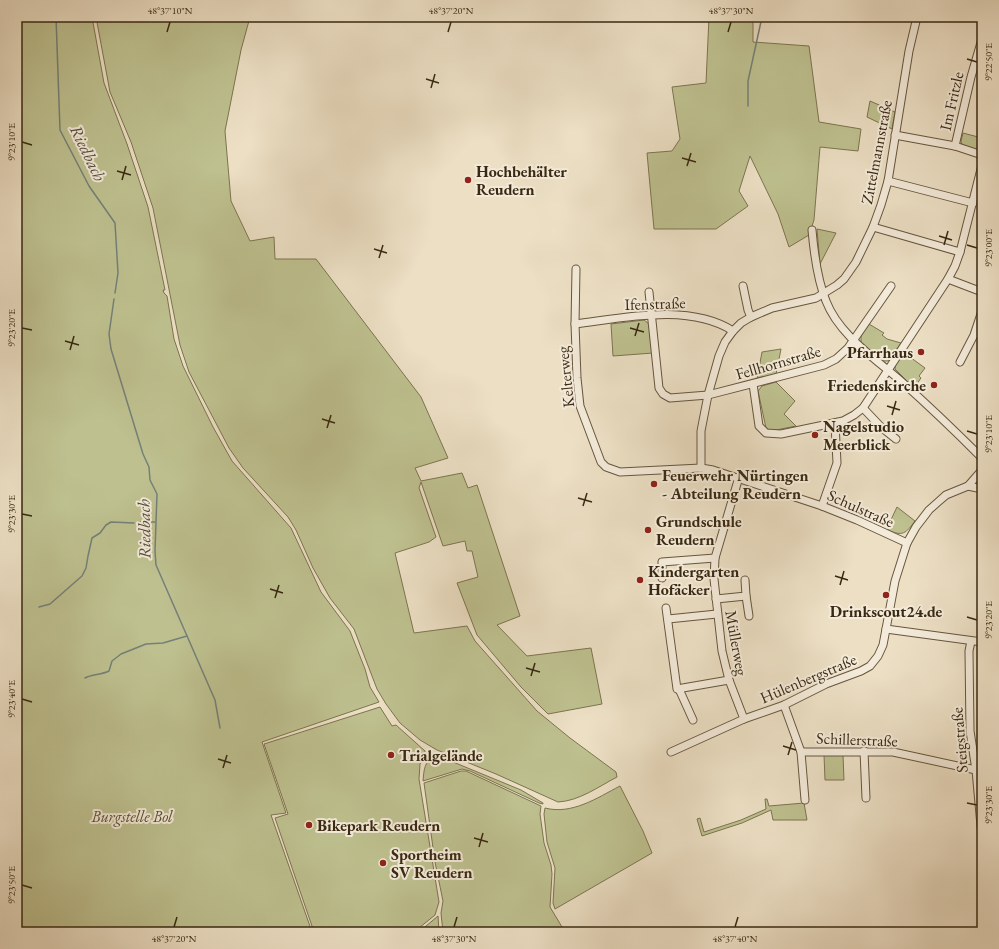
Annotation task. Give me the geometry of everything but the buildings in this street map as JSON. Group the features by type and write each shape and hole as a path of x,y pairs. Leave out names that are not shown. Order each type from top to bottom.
{"street":[{"name":"Zittelmannstraße","path":"701,468 701,431 708,395 719,356 732,331 751,317 772,308 816,298 837,285 844,279 856,262 873,227 882,205 888,181 909,51 917,17"},
{"name":"Im Fritzle","path":"955,146 971,77 982,39"},
{"path":"895,135 955,146 982,155"},
{"path":"753,384 759,426 766,433 781,434 835,424 854,415 863,408 955,266 960,252 982,165"},
{"path":"888,181 973,203"},
{"path":"873,227 960,252"},
{"path":"812,230 814,254 823,294 833,315 854,341 945,420 982,458"},
{"name":"Kelterweg","path":"576,269 575,324 577,378 580,406 601,462 606,467 615,471"},
{"path":"948,279 982,292"},
{"path":"743,286 751,317"},
{"name":"Fellhornstraße","path":"649,292 659,388 663,394 670,398 708,395 824,365 836,359 854,341 891,286"},
{"path":"960,362 974,335 982,311"},
{"name":"Ifenstraße","path":"575,324 651,315 691,316 703,318 732,331"},
{"path":"863,408 881,427 896,439"},
{"path":"822,506 837,463 835,424"},
{"name":"Schulstraße","path":"615,471 701,468 713,470 739,477 822,506 907,543"},
{"name":"Hülenbergstraße","path":"671,752 744,719 784,705 826,684 861,671 870,666 878,656 883,645 896,581 907,543 916,527 934,506 946,495 968,486 982,470"},
{"name":"Müllerweg","path":"739,477 715,558 714,579 722,651 729,680 744,719"},
{"path":"968,486 982,489"},
{"path":"662,578 661,564 663,562 715,558"},
{"path":"745,580 749,616"},
{"path":"716,599 746,596"},
{"path":"666,608 676,690 679,689 693,720"},
{"path":"668,619 717,614"},
{"path":"886,629 982,642"},
{"name":"Steigstraße","path":"971,640 970,732 979,770 982,837"},
{"path":"679,689 729,680"},
{"path":"784,705 801,752 805,800"},
{"path":"864,751 866,798"},
{"name":"Schillerstraße","path":"801,752 893,752 979,770"}],"green space":[{"name":"Burgstelle Bol","path":"17,17 92,17 104,83 127,144 148,207 165,290 163,290 167,296 174,339 183,366 213,427 232,461 291,528 321,592 350,631 365,669 370,687 379,702 262,742 286,813 271,815 312,932 17,932"},
{"path":"96,17 250,17 241,50 225,131 231,201 250,241 274,237 275,259 316,259 421,397 448,458 415,468 421,481 462,473 468,488 477,485 520,616 497,625 527,656 591,648 602,704 548,714 521,687 477,635 457,583 478,577 472,551 467,551 465,541 443,546 421,482 419,488 436,537 429,542 395,553 414,633 467,626 475,641 537,711 570,738 616,772 617,777 581,796 558,802 496,774 437,750 420,740 400,723 386,704 377,689 354,629 330,598 313,568 296,530 288,517 243,468 229,448 189,372 180,345 153,208 131,142 110,92"},
{"path":"709,17 753,17 753,42 809,46 819,122 861,129 858,151 820,147 814,220 809,235 789,247 778,214 750,156 739,191 748,206 716,229 654,229 647,153 672,151 680,139 672,87 706,83"},
{"path":"870,101 895,112 892,129 867,117"},
{"path":"963,133 982,138 982,153 962,145 961,141"},
{"path":"817,229 836,233 820,264"},
{"path":"644,320 649,324 653,353 613,356 611,324"},
{"path":"869,324 884,333 882,335 887,339 901,343 888,361 882,361 861,342 861,336"},
{"path":"781,349 776,374 757,379 762,352"},
{"path":"903,352 925,368 919,376 921,378 914,388 895,369 896,363"},
{"path":"776,382 795,401 784,414 796,426 771,431 766,428 758,391 762,386"},
{"path":"897,507 915,521 904,533 897,533 888,530 888,526"},
{"path":"380,707 392,726 396,725 425,751 425,756 420,764 419,779 439,902 435,915 414,932 314,932 275,818 288,814 264,744"},
{"path":"824,755 843,755 844,780 825,780"},
{"path":"434,757 441,757 521,790 543,804 470,771 462,769 423,781 426,764"},
{"path":"461,771 466,771 541,806 540,814 544,843 551,865 552,874 550,907 565,932 443,932 441,913 443,901 435,862 424,783"},
{"path":"620,786 643,831 652,853 555,909 553,903 555,868 547,842 544,814 545,808 555,810 575,807 593,800"},
{"path":"765,799 767,799 769,806 804,803 807,820 773,820 771,810 742,823 702,836 697,819 700,818 704,832 741,820 766,809"},
{"path":"438,916 439,932 419,932"}],"waterway":[{"name":"Riedbach","path":"56,17 60,130 89,186 115,223 118,273 115,293"},
{"path":"748,106 748,81 762,17"},
{"name":"Riedbach","path":"114,299 109,334 111,349 143,454 149,467 150,480 157,494 156,565 215,700 220,728"},
{"path":"39,607 50,604 82,576 86,568 92,538 100,533 106,525 111,522 134,523"},
{"path":"139,522 155,522"},
{"path":"85,678 109,671 112,661 121,654 146,644 163,643 187,636"}],"place":[{"name":"Hochbehälter Reudern","path":"468,180"},
{"name":"Pfarrhaus","path":"921,352"},
{"name":"Friedenskirche","path":"934,385"},
{"name":"Nagelstudio Meerblick","path":"815,435"},
{"name":"Feuerwehr Nürtingen - Abteilung Reudern","path":"654,484"},
{"name":"Grundschule Reudern","path":"648,530"},
{"name":"Kindergarten Hofäcker","path":"640,580"},
{"name":"Drinkscout24.de","path":"886,595"},
{"name":"Trialgelände","path":"391,755"},
{"name":"Bikepark Reudern","path":"309,825"},
{"name":"Sportheim SV Reudern","path":"383,863"}]}
